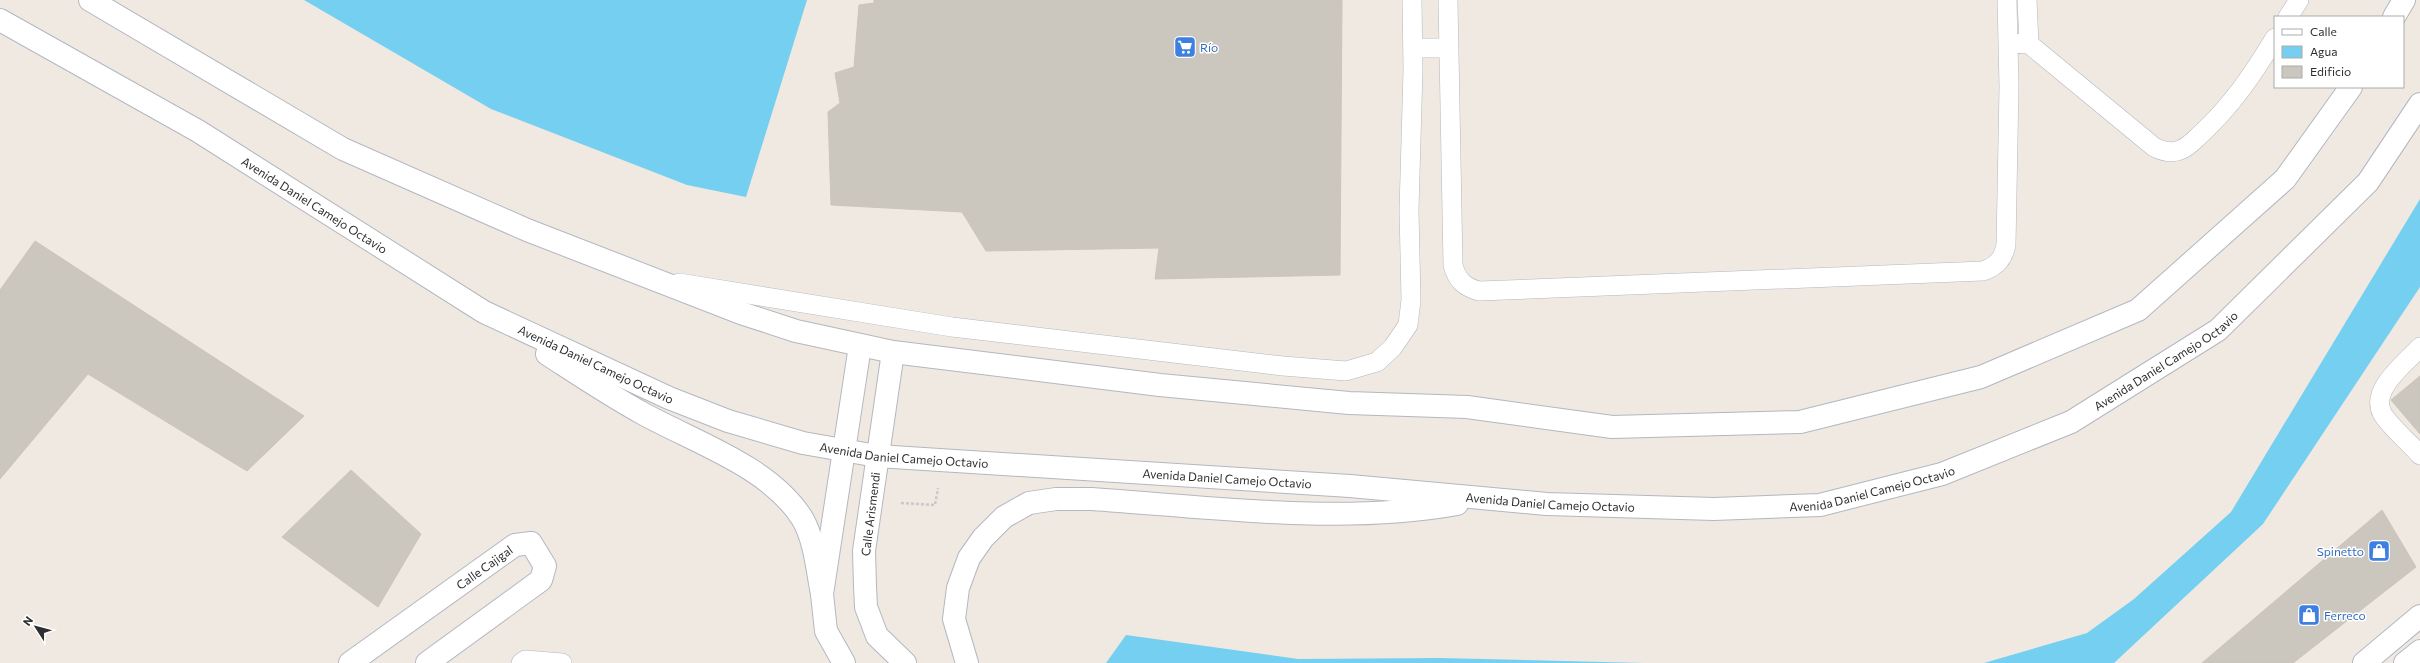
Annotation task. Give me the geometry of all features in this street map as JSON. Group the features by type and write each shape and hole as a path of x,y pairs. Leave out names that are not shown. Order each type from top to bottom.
{"street":[{"path":"90,0 343,149 528,230 741,313 796,331 893,352 1160,385 1349,403 1467,408 1612,427 1800,422 1981,377 2138,310 2285,179 2350,88"},
{"path":"2395,16 2404,0"},
{"name":"Avenida Daniel Camejo Octavio","path":"0,20 198,131 484,312 669,398 728,421 803,443 877,456 1350,486 1547,504 1714,509 1820,505 1942,474 2071,422 2218,330 2368,182 2420,104"},
{"path":"484,312 641,413 704,444 752,471 784,496 802,518 812,540 822,594 826,631 844,663"},
{"path":"822,594 860,346"},
{"name":"Calle Arismendi","path":"893,352 864,551 866,608 877,636 905,663"},
{"path":"967,663 954,619 958,588 969,558 982,538 1004,517 1029,503 1056,499 1092,499 1335,514 1437,508 1487,498"},
{"name":"Calle Cajigal","path":"350,663 515,545 531,543 545,566 541,580 427,663"},
{"path":"2364,663 2420,616"},
{"path":"2405,663 2420,651"}],"lane":[{"path":"651,278 952,327 1283,366 1346,371 1377,362 1393,347 1408,325 1411,300 1409,210 1413,48 1412,0"},
{"path":"1448,0 1452,265 1460,282 1468,288 1479,291 1976,272 1991,269 2001,259 2006,245 2009,87 2007,0"},
{"path":"2027,0 2029,44"},
{"path":"2289,16 2299,0"},
{"path":"2008,43 2029,44 2154,147 2162,151 2171,152 2181,150 2190,145 2224,111 2258,68 2274,40"},
{"path":"1413,48 1449,48"},
{"path":"2420,347 2383,388 2378,399 2382,413 2420,455"},
{"path":"522,663 526,660 562,663"}],"path":[{"path":"871,501 935,505 944,460"}],"water":[{"path":"304,0 807,0 746,197 687,185 491,109"},
{"path":"2420,199 2420,287 2263,524 2114,663 1984,663 2087,633 2134,599 2231,512"},
{"path":"1126,635 1298,659 1440,658 1643,663 1106,663"}],"building":[{"path":"874,0 1342,0 1340,275 1155,279 1159,248 986,251 962,212 831,205 828,112 840,103 835,73 854,67 859,5 874,3"},
{"path":"35,241 304,416 247,471 88,374 0,479 0,290"},
{"path":"2420,376 2420,434 2391,400"},
{"path":"351,470 421,534 378,607 282,537"},
{"path":"2382,510 2416,567 2293,663 2202,663"}],"place":[{"name":"Río","path":"1185,47"},
{"name":"Spinetto","path":"2379,551"},
{"name":"Ferreco","path":"2309,615"}]}
